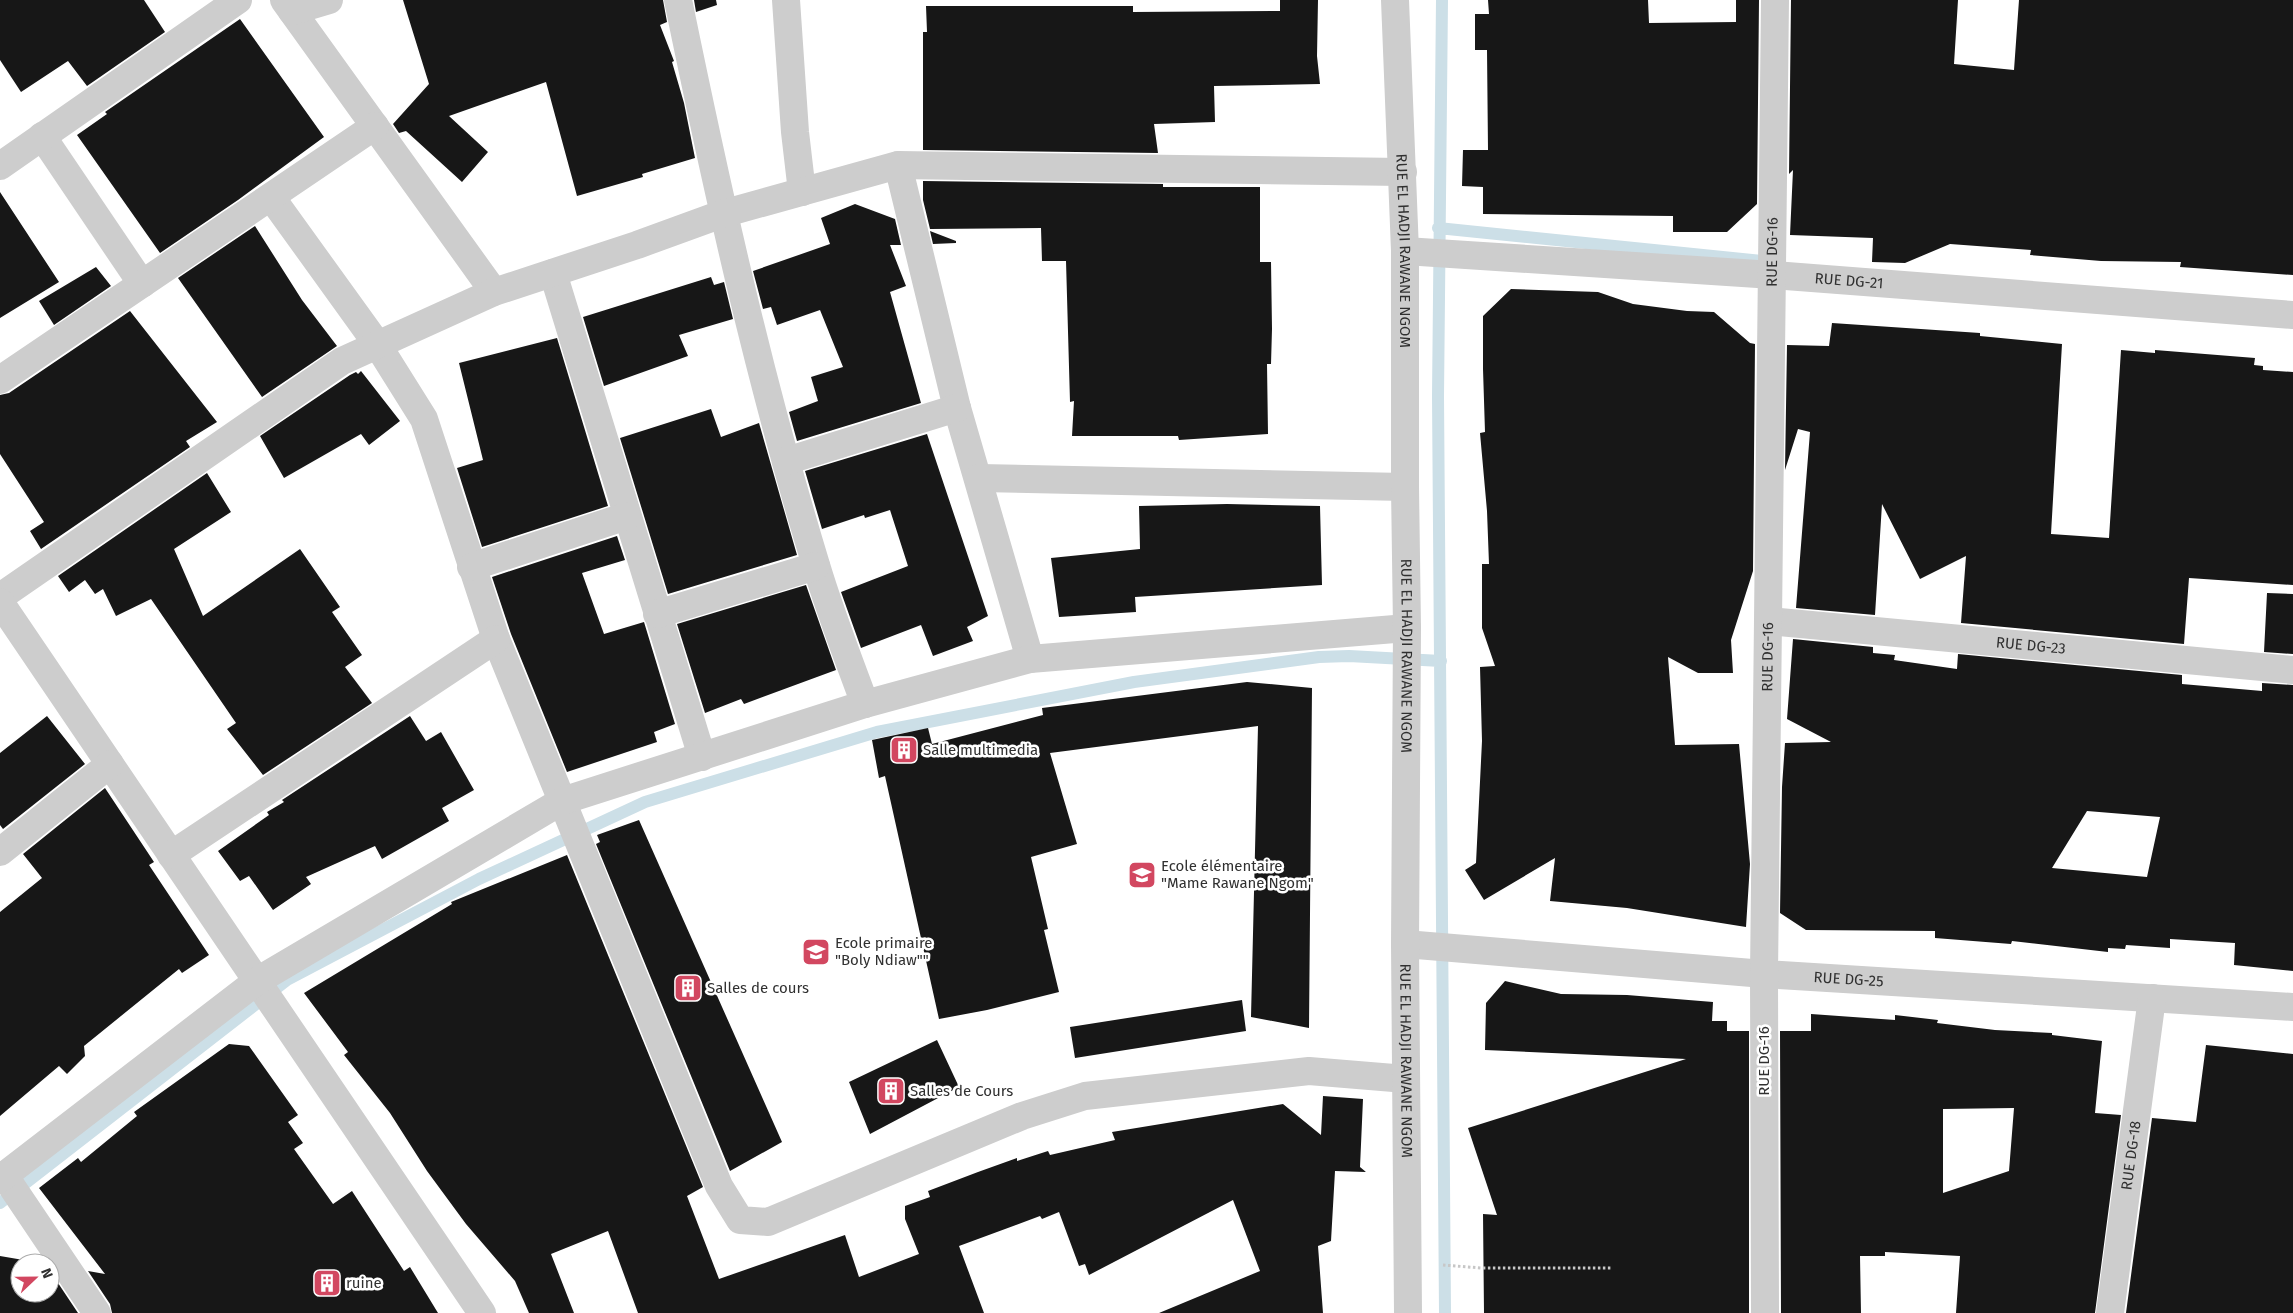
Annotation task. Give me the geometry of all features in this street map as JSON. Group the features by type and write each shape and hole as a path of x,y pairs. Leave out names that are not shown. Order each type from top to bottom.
{"street":[{"path":"0,166 238,0"},
{"path":"328,0 288,6 494,292"},
{"path":"678,0 722,214 786,461 816,566 864,704"},
{"path":"786,0 795,132 802,192"},
{"name":"RUE EL HADJI RAWANE NGOM","path":"1395,0 1405,251 1404,487 1407,628 1405,944 1408,1313"},
{"name":"RUE DG-16","path":"1765,1313 1764,974 1775,0"},
{"path":"0,380 375,126"},
{"path":"42,136 142,284"},
{"path":"898,165 957,408 979,478 1030,660"},
{"path":"0,596 342,361 494,292 722,214 898,165 1403,172"},
{"path":"271,197 377,344 424,419 496,639 719,1186 740,1220 768,1222 1022,1116 1085,1096 1309,1071 1406,1079"},
{"name":"RUE DG-21","path":"1405,251 1773,274 2293,315"},
{"path":"554,273 626,516 702,756"},
{"path":"786,461 957,408"},
{"path":"979,478 1404,487"},
{"path":"472,567 626,516"},
{"path":"658,614 816,566"},
{"path":"0,602 482,1313"},
{"name":"RUE DG-23","path":"1768,621 2293,670"},
{"path":"96,1313 2,1177 257,981 562,801 864,704 1030,660 1407,628"},
{"path":"171,855 496,639"},
{"path":"0,852 110,764"},
{"name":"RUE DG-25","path":"1405,944 1764,974 2293,1007"},
{"name":"RUE DG-18","path":"2110,1313 2152,998"}],"path":[{"path":"1408,1262 1481,1268 1612,1268"}],"building":[{"path":"0,0 144,0 165,32 87,86 68,61 21,92 0,60"},
{"path":"403,0 663,0 667,22 660,25 674,61 672,62 684,103 695,158 642,174 643,177 577,196 546,82 449,116 488,152 462,182 406,131 399,133 393,124 429,84"},
{"path":"694,0 716,0 717,5 696,12"},
{"path":"1280,0 1318,0 1317,56 1320,84 1214,86 1215,122 1154,124 1158,153 923,150 923,32 927,32 926,6 1133,6 1133,12 1280,11"},
{"path":"1488,0 1648,0 1649,23 1736,22 1736,0 1759,0 1757,204 1727,232 1673,232 1673,216 1483,214 1483,187 1462,186 1463,150 1488,150 1487,50 1475,50 1475,14 1489,14"},
{"path":"1791,0 1958,0 1954,64 2014,70 2019,0 2293,0 2293,275 2180,267 2181,262 2101,261 2030,255 2031,250 1950,244 1905,263 1872,262 1873,238 1790,235 1793,170 1789,174"},
{"path":"240,19 324,137 238,200 160,253 77,135 107,114 105,112"},
{"path":"923,181 1163,184 1163,187 1260,187 1260,262 1271,262 1271,364 1267,364 1268,434 1179,440 1178,436 1072,436 1074,401 1070,402 1066,261 1042,261 1041,228 930,229 923,200"},
{"path":"0,192 59,282 0,318"},
{"path":"855,204 895,219 901,245 890,245 906,286 890,292 921,403 797,441 789,412 818,401 811,377 843,367 820,310 777,325 771,307 763,309 753,271 830,244 821,218"},
{"path":"255,226 302,300 337,346 262,397 178,278"},
{"path":"930,231 956,241 956,243 933,244"},
{"path":"96,267 111,286 54,325 39,301"},
{"path":"711,277 714,285 724,282 733,319 679,335 688,356 604,386 583,317"},
{"path":"1511,289 1598,292 1633,304 1687,311 1714,312 1750,343 1755,344 1753,571 1731,640 1733,673 1698,673 1668,657 1675,745 1739,744 1750,864 1746,927 1627,908 1550,901 1555,858 1484,900 1465,870 1476,863 1482,741 1480,667 1495,666 1482,628 1482,564 1489,564 1487,511 1480,433 1485,432 1483,316"},
{"path":"130,311 217,422 186,441 190,447 41,549 30,531 44,522 0,454 0,395 9,393"},
{"path":"1832,323 1980,333 1980,336 2062,344 2051,534 2109,538 2121,350 2155,353 2155,350 2255,358 2254,365 2263,366 2263,370 2293,372 2293,585 2189,578 2184,644 1961,623 1966,556 1920,579 1882,504 1875,615 1796,608 1810,432 1798,429 1785,470 1787,345 1829,346"},
{"path":"557,338 608,506 482,547 457,468 483,460 459,363"},
{"path":"361,371 400,421 369,445 361,434 284,478 260,436 350,375 356,372 358,374"},
{"path":"711,409 721,437 759,423 797,555 668,594 620,438"},
{"path":"927,434 988,616 967,627 973,641 933,656 921,625 861,648 841,592 908,566 890,510 865,518 864,515 822,529 805,471"},
{"path":"207,473 231,512 174,549 203,616 300,549 340,607 332,612 362,655 345,667 372,703 263,775 227,729 236,723 151,599 116,616 103,589 95,594 85,580 69,592 58,576"},
{"path":"1227,504 1320,506 1322,585 1135,597 1136,612 1059,617 1051,558 1140,549 1139,506"},
{"path":"617,536 625,560 582,573 604,634 644,622 675,724 654,732 657,742 567,772 511,634 492,577"},
{"path":"806,585 836,670 744,704 741,699 705,713 677,624"},
{"path":"2267,593 2293,594 2293,654 2264,652"},
{"path":"1793,639 1873,647 1873,653 1895,655 1894,660 1957,669 1958,654 2182,675 2182,684 2262,691 2262,683 2293,685 2293,971 2234,965 2235,943 2170,939 2170,948 2126,945 2125,949 2108,948 2108,952 2012,941 2011,944 1935,938 1935,931 1806,930 1780,913 1782,787 1785,743 1831,742 1787,719","holes":["2087,811 2160,817 2147,877 2052,868"]},
{"path":"1247,682 1312,688 1309,1028 1251,1017 1258,726 1050,753 1077,844 1031,857 1048,929 1044,930 1059,992 987,1010 939,1019 885,776 879,778 872,740 928,728 932,744 1043,715 1042,708"},
{"path":"47,716 85,764 3,829 0,825 0,753"},
{"path":"410,716 426,741 441,732 474,790 442,808 449,821 382,859 375,846 306,877 311,884 273,910 249,876 240,881 218,851 269,815 267,812 284,802 282,800"},
{"path":"105,788 154,862 149,865 209,955 182,973 179,969 84,1046 85,1056 67,1074 59,1066 0,1116 0,912 42,878 23,854"},
{"name":"Salles de cours","path":"639,820 782,1142 730,1171 596,844 600,842 597,835"},
{"path":"567,855 703,1187 687,1196 719,1279 845,1235 859,1277 919,1254 905,1219 905,1206 930,1197 928,1191 1017,1158 1017,1161 1048,1151 1050,1155 1115,1140 1112,1132 1283,1104 1321,1135 1323,1096 1363,1099 1360,1167 1366,1172 1335,1171 1331,1241 1318,1246 1323,1313 1159,1313 1260,1271 1233,1200 1089,1275 1085,1264 1079,1266 1059,1212 1042,1219 1040,1216 959,1246 984,1313 638,1313 608,1231 551,1254 574,1313 529,1313 515,1281 466,1224 427,1171 390,1113 344,1055 348,1052 304,993 452,904 451,902"},
{"path":"1505,981 1561,994 1627,995 1713,1002 1712,1021 1727,1021 1727,1031 1749,1031 1749,1313 1484,1313 1483,1214 1497,1215 1468,1128 1686,1059 1485,1050 1486,1003"},
{"path":"1242,1000 1246,1031 1075,1058 1070,1027"},
{"path":"1811,1014 1895,1020 1895,1015 1938,1020 1937,1023 1995,1030 2052,1033 2052,1035 2102,1041 2095,1113 2121,1115 2095,1313 1956,1313 1960,1256 1885,1252 1885,1256 1860,1256 1861,1313 1781,1313 1780,1031 1811,1031","holes":["2014,1108 2009,1171 1943,1193 1943,1109"]},
{"name":"Salles de Cours","path":"937,1040 959,1087 870,1134 849,1082"},
{"path":"229,1044 249,1046 298,1115 288,1122 303,1143 294,1149 333,1204 352,1191 404,1271 410,1267 438,1313 112,1313 110,1304 88,1271 105,1274 39,1188 78,1158 81,1162 137,1116 134,1112"},
{"path":"2206,1045 2293,1054 2293,1313 2126,1313 2152,1118 2196,1122"},
{"path":"0,1256 10,1258 10,1303 60,1303 60,1286 78,1313 0,1313"}],"waterway":[{"path":"1442,0 1438,396 1445,1313"},
{"path":"1438,228 1772,262"},
{"path":"0,1203 287,980 479,879 645,802 877,732 1134,682 1319,657 1349,656 1441,661"}],"place":[{"name":"Salle multimedia","path":"904,750"},
{"name":"Ecole élémentaire \"Mame Rawane Ngom\"","path":"1142,875"},
{"name":"Ecole primaire \"Boly Ndiaw\"\"","path":"816,952"},
{"name":"Salles de cours","path":"688,988"},
{"name":"Salles de Cours","path":"891,1091"},
{"name":"ruine","path":"327,1283"}]}
